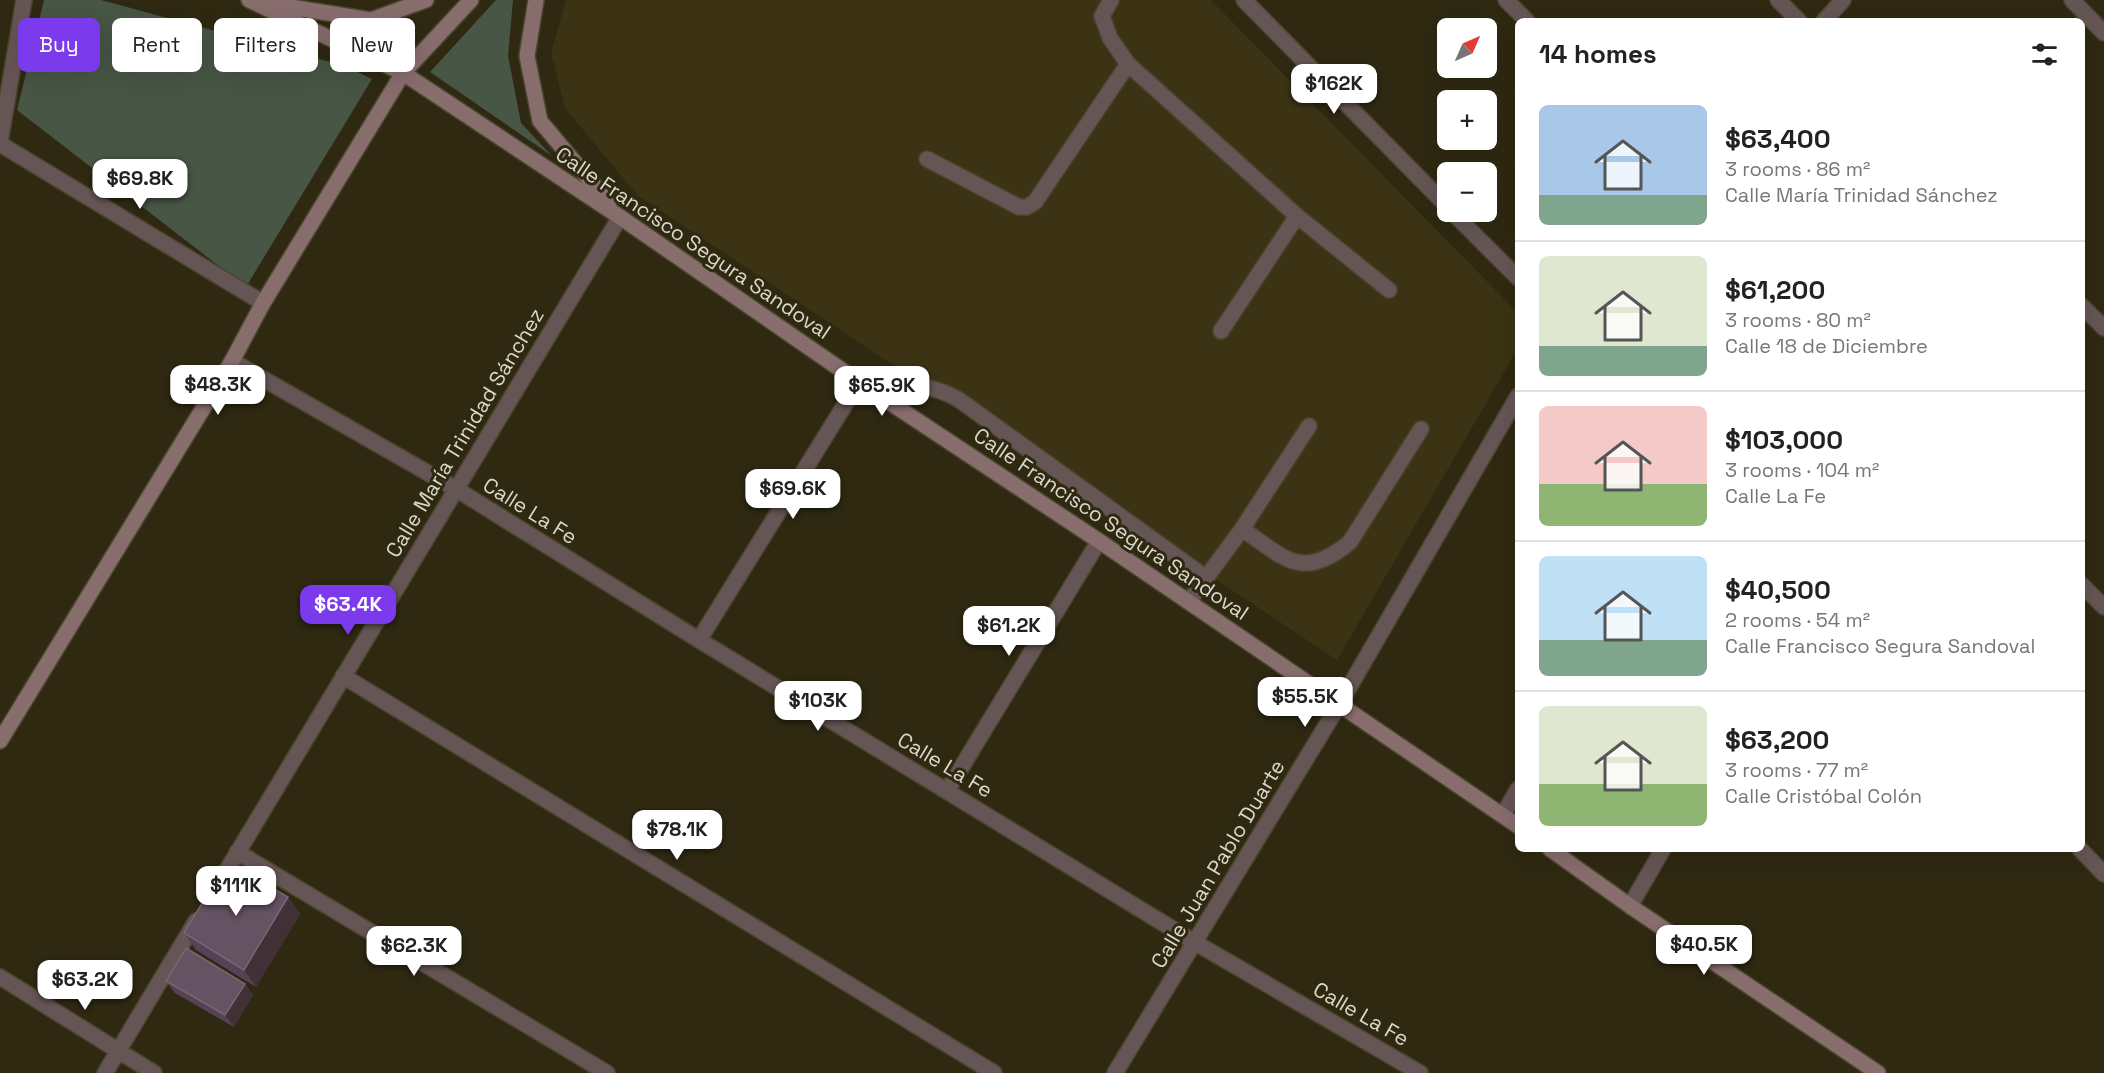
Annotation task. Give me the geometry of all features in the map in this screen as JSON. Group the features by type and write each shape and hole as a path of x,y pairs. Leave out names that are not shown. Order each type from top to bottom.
{"main road":[{"path":"254,1 372,21 426,0"},
{"path":"0,741 232,361 263,303 403,73 471,0"},
{"path":"536,0 526,56 540,121 620,217"},
{"name":"Calle Francisco Segura Sandoval","path":"254,1 403,73 620,217 859,382 1340,703 1515,824"},
{"path":"1554,852 1630,906 1878,1073"}],"street":[{"path":"24,0 0,143 263,303"},
{"path":"1111,0 1102,16 1110,38 1128,64 1297,216 1389,290"},
{"path":"1244,0 1437,196"},
{"path":"1506,0 1524,18"},
{"path":"1778,0 1795,18"},
{"path":"1827,18 1843,0"},
{"path":"2072,0 2104,33"},
{"path":"927,159 1019,207 1027,207 1035,202 1128,64"},
{"path":"1221,331 1297,216"},
{"name":"Calle María Trinidad Sánchez","path":"105,1073 620,217"},
{"path":"1462,222 1515,275"},
{"path":"2085,309 2104,328"},
{"name":"Calle La Fe","path":"232,361 456,489 1194,942 1420,1073"},
{"path":"699,640 859,382"},
{"path":"876,393 902,387 924,386 945,391 1205,577"},
{"name":"Calle Juan Pablo Duarte","path":"1115,1073 1340,703 1515,401"},
{"path":"1189,602 1242,529 1309,426"},
{"path":"1242,529 1292,563 1316,563 1336,553 1350,542 1421,429"},
{"path":"947,791 1099,541"},
{"path":"2085,588 2104,607"},
{"path":"343,676 994,1073"},
{"path":"1503,815 1515,794"},
{"path":"237,852 607,1073"},
{"path":"1630,906 1661,852"},
{"path":"2083,852 2104,874"},
{"path":"0,976 154,1073"}],"shaded area":[{"path":"566,0 1211,0 1515,310 1515,353 1337,660 637,195 565,108 551,53"}],"green space":[{"path":"44,0 101,0 168,18 112,18 112,72 202,72 202,27 214,31 214,72 318,72 318,59 330,62 330,72 357,72 372,79 246,287 17,110 26,72 100,72 100,18 40,18"},
{"path":"496,0 513,0 508,56 521,123 552,156 430,72"}],"building":[{"path":"245,872 288,897 244,970 184,933 216,880"},
{"path":"186,948 245,984 225,1015 166,981"}]}
